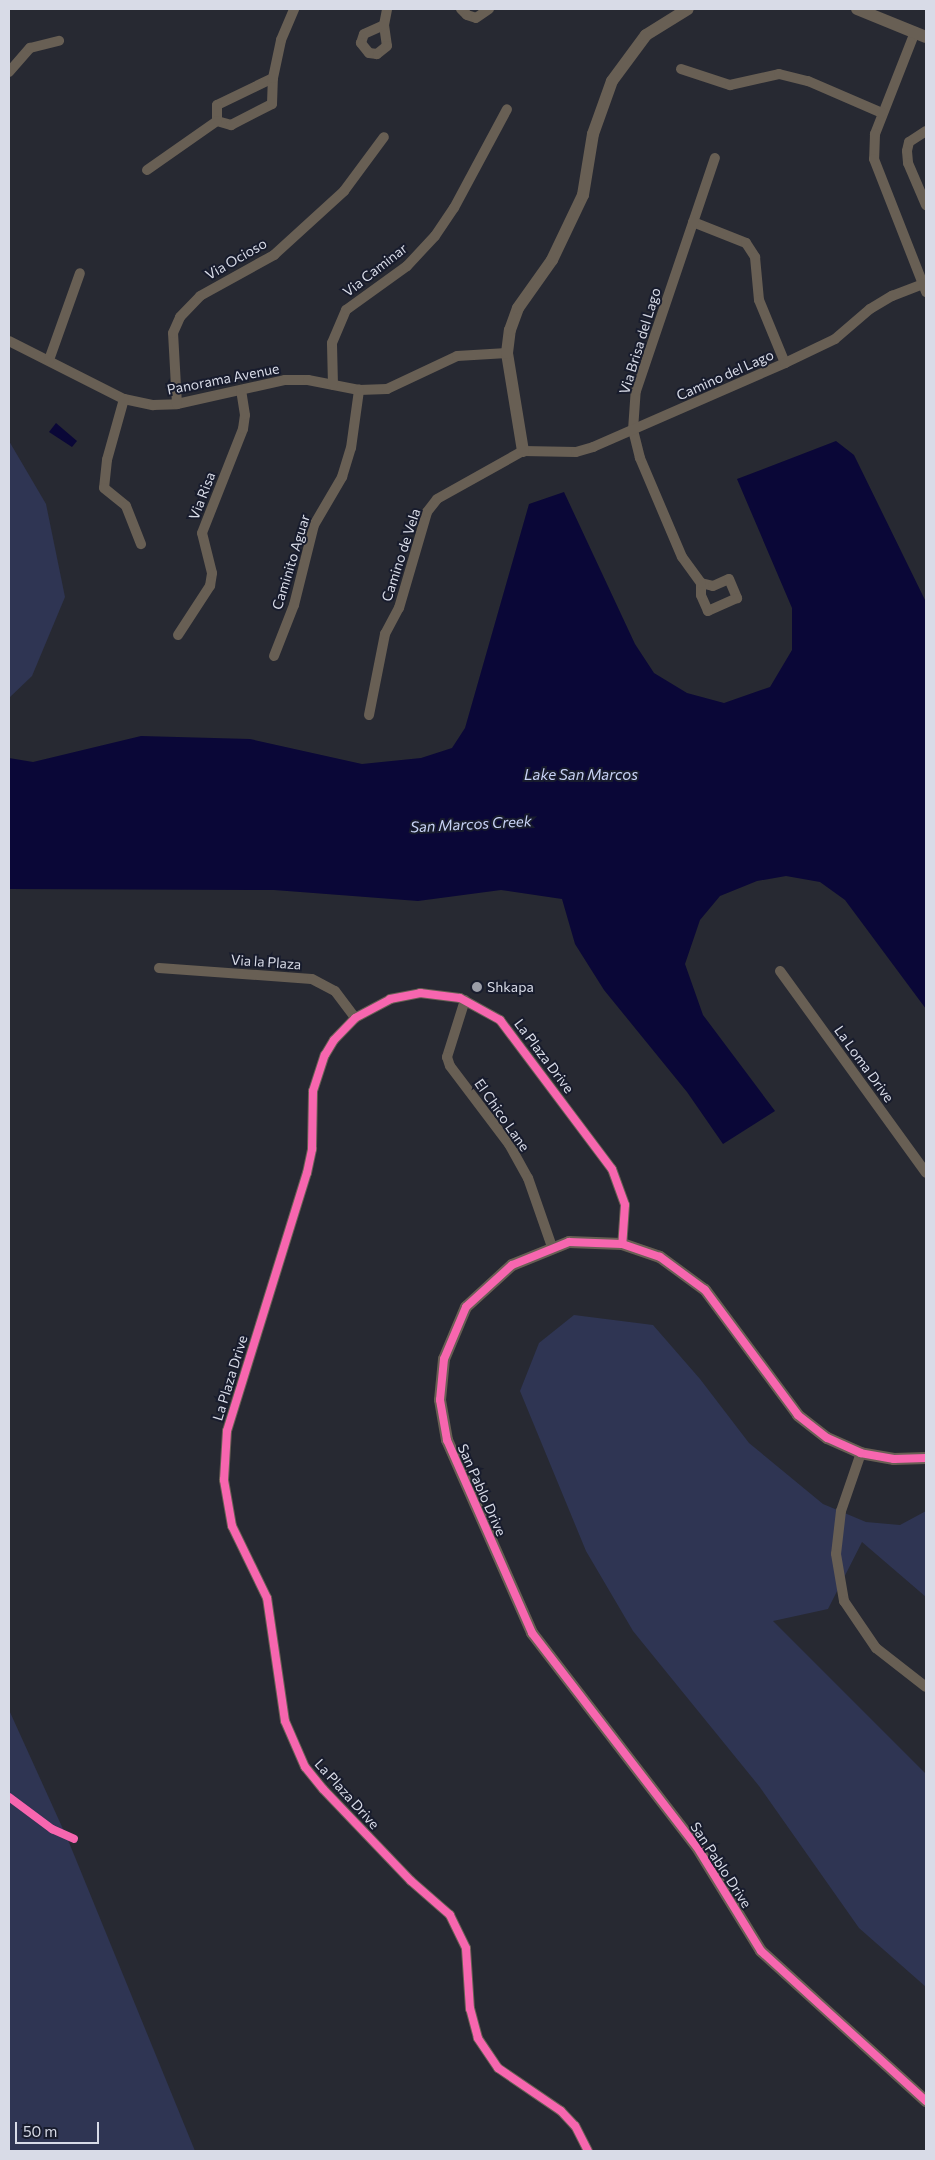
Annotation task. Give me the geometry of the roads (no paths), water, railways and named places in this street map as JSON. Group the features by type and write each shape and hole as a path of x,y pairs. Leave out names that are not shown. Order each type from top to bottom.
{"street":[{"path":"217,121 231,125 268,107 273,100 273,78 281,40 294,9"},
{"path":"384,25 387,9"},
{"path":"461,9 467,16 476,18 488,9"},
{"path":"523,451 507,353 510,330 518,308 552,260 583,195 594,134 612,81 646,35 688,9"},
{"path":"857,9 921,34 882,113 875,134 877,174 925,288"},
{"path":"9,72 30,48 59,41"},
{"path":"681,69 730,85 779,74 808,81 882,113"},
{"path":"217,121 215,112 223,100 273,78"},
{"name":"Via Caminar","path":"334,385 332,343 346,310 407,266 435,236 454,208 507,110"},
{"path":"147,170 217,121"},
{"path":"926,131 909,142 907,151 908,163 926,205"},
{"name":"Via Ocioso","path":"177,404 173,333 180,317 200,296 274,255 344,192 384,137"},
{"name":"Via Brisa del Lago","path":"701,583 682,557 640,458 633,430 636,391 715,158"},
{"path":"693,222 746,244 755,257 760,300 785,363"},
{"path":"49,360 80,273"},
{"name":"Camino del Lago","path":"523,451 576,452 633,430 835,339 870,309 892,296 925,288"},
{"name":"Panorama Avenue","path":"9,341 124,399 152,405 177,404 285,380 334,385 358,390 388,389 405,383 457,356 507,353"},
{"name":"Via Risa","path":"178,635 210,586 212,573 202,533 243,429 245,415 241,390"},
{"name":"Caminito Aguar","path":"274,656 294,605 314,525 342,477 351,448 358,390"},
{"path":"124,399 107,460 104,488 126,506 141,544"},
{"name":"Camino de Vela","path":"369,715 385,634 399,608 426,512 437,499 523,451"},
{"name":"Via la Plaza","path":"158,968 312,979 335,991 355,1018"},
{"name":"La Loma Drive","path":"780,971 926,1173"},
{"name":"La Plaza Drive","path":"588,2151 575,2126 561,2111 498,2068 478,2038 470,2009 466,1948 450,1915 411,1881 322,1789 305,1767 285,1721 268,1598 232,1526 224,1480 227,1431 307,1173 312,1149 313,1091 325,1055 334,1040 355,1018 390,999 420,993 466,1000 500,1020 513,1033 612,1169 625,1205 622,1244"},
{"name":"El Chico Lane","path":"466,1000 447,1057 450,1066 509,1144 528,1178 552,1247"},
{"name":"San Pablo Drive","path":"926,1458 894,1459 861,1453 826,1438 798,1415 705,1290 692,1278 660,1257 622,1244 569,1242 512,1264 466,1309 444,1360 440,1400 446,1440 532,1633 697,1848 761,1951 926,2101"},
{"path":"861,1453 841,1511 836,1554 844,1601 876,1648 926,1687"}],"water":[{"path":"56,423 77,441 72,447 49,432"},
{"name":"Lake San Marcos","path":"836,441 854,455 926,602 926,1009 845,900 820,882 786,876 757,881 720,896 700,920 685,964 703,1015 775,1111 723,1144 687,1092 604,990 575,944 562,899 501,890 418,901 274,890 9,889 9,758 33,762 141,736 250,739 362,764 421,758 452,748 465,728 529,504 564,492 635,644 654,673 687,693 724,703 770,687 792,650 792,608 737,479"}],"place":[{"name":"Shkapa","path":"477,987"}],"water label":[{"name":"San Marcos Creek","path":"471,824"}]}
